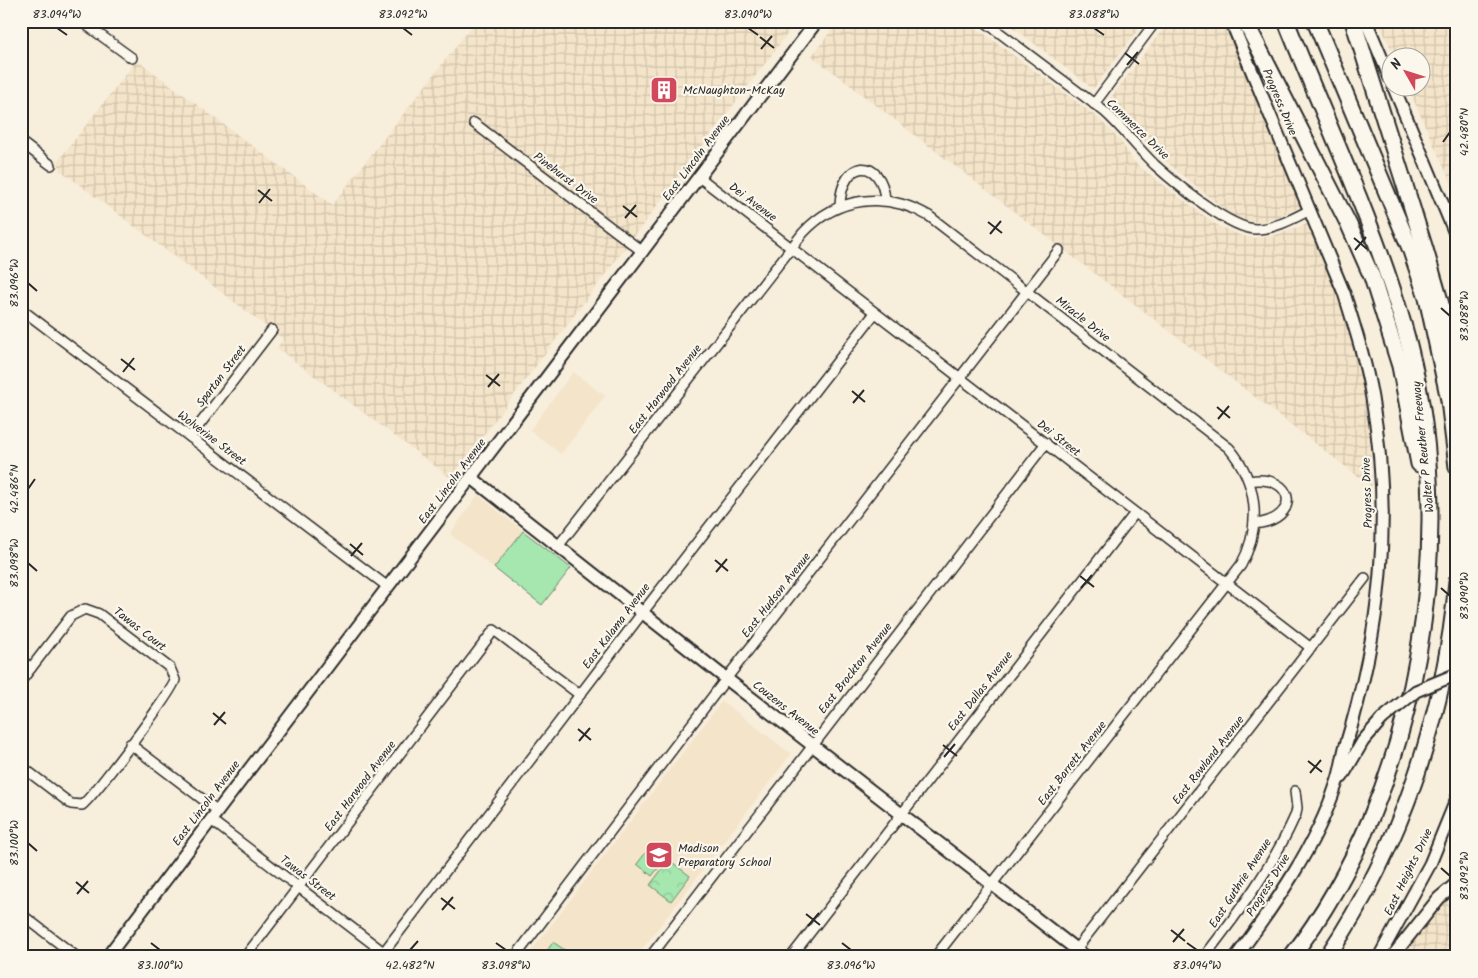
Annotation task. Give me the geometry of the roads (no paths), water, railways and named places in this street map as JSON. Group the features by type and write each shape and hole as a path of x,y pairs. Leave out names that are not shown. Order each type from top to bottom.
{"highway":[{"path":"1245,21 1341,208 1372,277 1400,366 1420,465 1429,487"},
{"name":"Walter P Reuther Freeway","path":"1286,21 1379,250 1405,329 1421,412 1429,487 1431,528 1428,582 1415,673 1404,718 1369,819 1324,908 1291,957"},
{"path":"1315,21 1410,248 1427,298 1449,400 1457,467"},
{"path":"1353,21 1425,249 1447,325 1457,371"},
{"path":"1327,957 1368,888 1403,814 1416,778 1441,689 1457,581"}],"street":[{"path":"81,21 132,58"},
{"name":"East Lincoln Avenue","path":"107,957 472,478 816,21"},
{"name":"Commerce Drive","path":"984,21 1094,104 1120,126 1155,165 1229,221 1244,227 1262,228 1277,225 1310,210"},
{"path":"1094,104 1156,21"},
{"name":"Progress Drive","path":"1231,21 1344,293 1362,354 1377,430 1382,492 1383,538 1372,643 1361,699 1337,784 1312,838 1284,888 1236,957"},
{"path":"1366,21 1380,54"},
{"path":"1398,98 1457,238"},
{"name":"Pinehurst Drive","path":"474,123 643,252"},
{"path":"21,142 51,165"},
{"path":"840,206 843,183 846,176 857,170 870,171 878,178 883,186 885,200"},
{"name":"Dei Avenue","path":"699,177 791,248"},
{"name":"Miracle Drive","path":"791,248 814,222 840,206 864,201 885,200 905,205 929,216 1222,441 1236,456 1249,480 1254,504 1254,524 1247,554 1227,583"},
{"name":"Dei Street","path":"791,248 1311,648"},
{"name":"East Harwood Avenue","path":"559,545 791,248"},
{"name":"East Hudson Avenue","path":"516,957 726,679 1059,250"},
{"name":"Wolverine Street","path":"21,309 388,587"},
{"name":"East Kalama Avenue","path":"385,955 643,612 875,313"},
{"name":"Spartan Street","path":"190,437 272,330"},
{"name":"East Brockton Avenue","path":"650,957 811,745 1046,443"},
{"name":"Couzens Avenue","path":"472,478 726,679 992,884 1073,953 1086,957"},
{"path":"1249,480 1264,479 1274,481 1282,486 1287,495 1287,506 1280,516 1265,523 1254,524"},
{"name":"East Dallas Avenue","path":"791,957 900,813 1135,513"},
{"name":"East Rowland Avenue","path":"1073,953 1364,578"},
{"name":"East Barrett Avenue","path":"935,957 1227,583"},
{"name":"Tawas Court","path":"21,681 75,612 90,609 107,619 170,668 174,677 172,690 82,805 71,804 21,766"},
{"name":"East Harwood Avenue","path":"245,957 494,630 580,695"},
{"path":"21,660 31,668"},
{"path":"1337,784 1364,741 1382,719 1416,691 1457,674"},
{"name":"Tawas Street","path":"130,744 214,816 385,955"},
{"name":"East Guthrie Avenue","path":"1204,957 1238,911 1277,852 1296,814 1295,791"},
{"name":"East Heights Drive","path":"1380,957 1422,880 1457,798"},
{"path":"1392,957 1440,898 1457,883"},
{"path":"21,914 77,957"}],"place":[{"name":"McNaughton-McKay","path":"664,90"},
{"name":"Madison Preparatory School","path":"659,855"}]}
